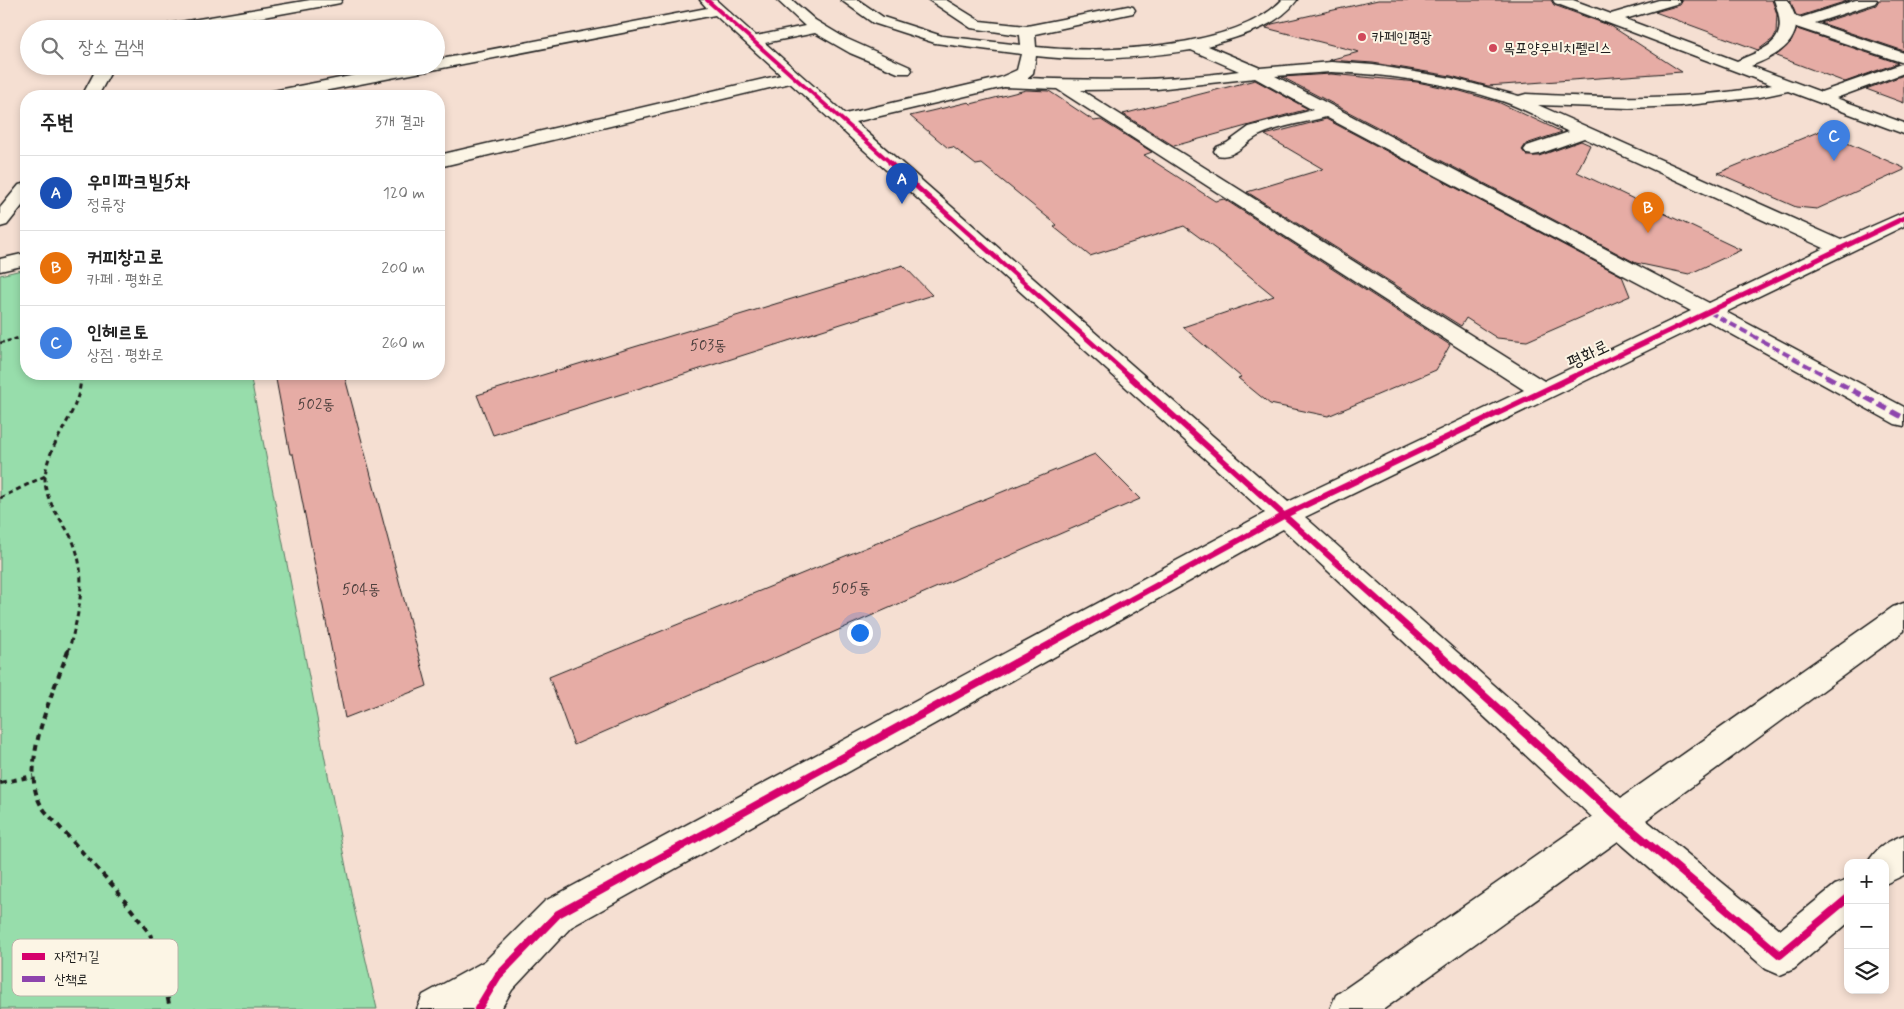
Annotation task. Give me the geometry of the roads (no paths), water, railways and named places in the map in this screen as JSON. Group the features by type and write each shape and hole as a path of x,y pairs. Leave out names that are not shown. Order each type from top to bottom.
{"street":[{"path":"221,20 335,0"},
{"path":"784,0 810,24 864,54 904,70"},
{"path":"848,0 878,20 940,40 1065,55 1154,51 1193,44 1244,30 1279,12 1290,0"},
{"path":"936,0 976,25 1027,31 1128,10"},
{"path":"1560,0 1904,129"},
{"path":"1610,19 1674,0"},
{"path":"1781,0 1795,21 1904,58"},
{"path":"1738,66 1783,42 1787,31 1795,21 1870,0"},
{"path":"445,63 713,5 1285,515 1619,819 1780,955 1844,901"},
{"path":"753,41 817,28"},
{"path":"840,120 1004,82 1025,73 1029,52 1027,31"},
{"path":"1193,44 1255,72 1904,418"},
{"path":"1004,82 1117,87 1180,83 1297,68 1352,68 1399,74 1482,90 1509,98 1841,248"},
{"path":"1820,98 1904,68"},
{"path":"93,90 101,75"},
{"path":"304,90 382,75"},
{"path":"445,160 793,77"},
{"path":"1061,84 1544,392"},
{"path":"1509,98 1607,104 1660,102 1706,100 1775,90 1788,86"},
{"path":"1223,151 1234,148 1246,135 1255,131 1327,111"},
{"path":"1533,150 1585,132"},
{"path":"0,221 20,196"},
{"name":"평화로","path":"498,976 558,914 1285,515 1904,218"},
{"path":"0,265 20,260"},
{"path":"1350,1009 1904,615"},
{"path":"1889,864 1904,852"},
{"path":"437,1009 498,976"},
{"path":"478,1009 498,976"}],"place":[{"name":"카페인평광","path":"1362,37"},
{"name":"목포양우비치펠리스","path":"1493,48"},
{"name":"인헤르토","path":"1834,161"},
{"name":"우미파크빌5차","path":"902,204"},
{"name":"커피창고로","path":"1648,233"}]}
